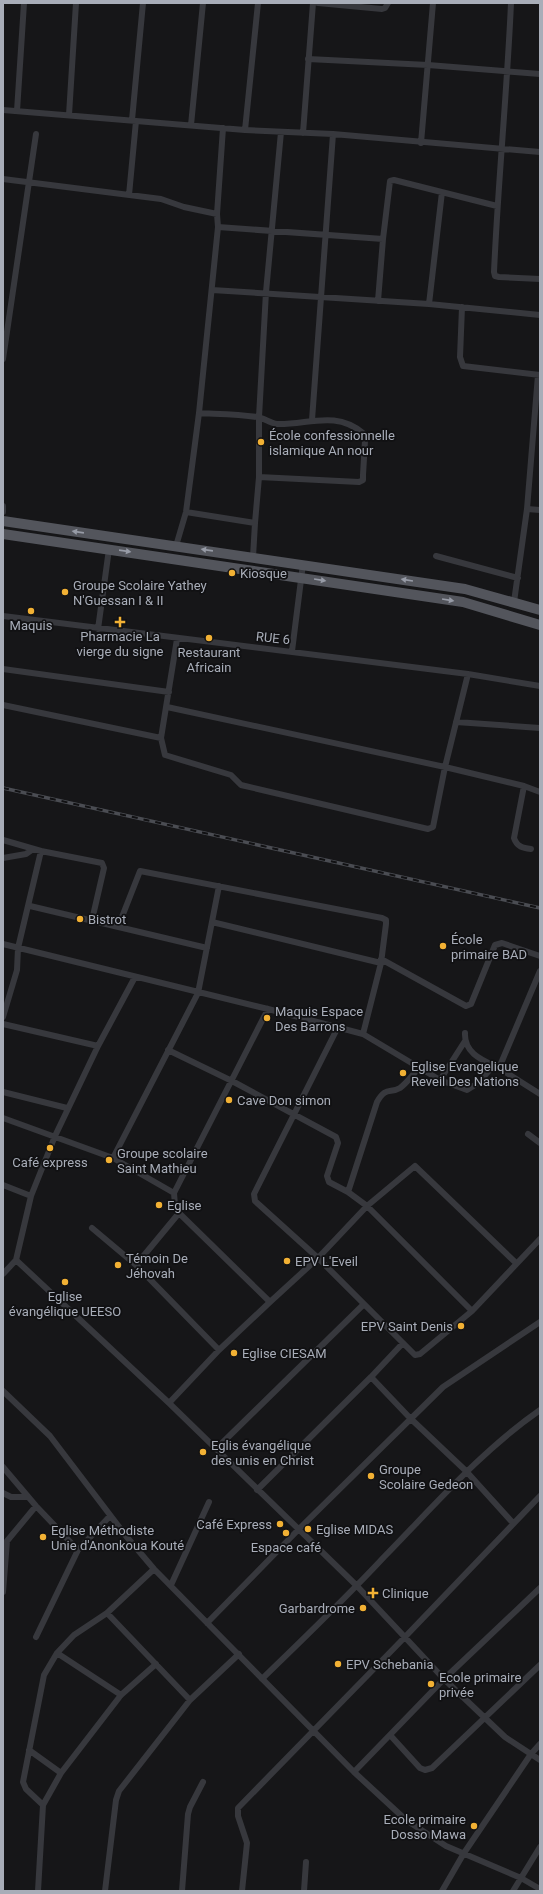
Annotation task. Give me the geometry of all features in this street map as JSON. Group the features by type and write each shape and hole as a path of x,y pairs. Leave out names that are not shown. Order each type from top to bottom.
{"main road":[{"path":"3,520 465,589 540,610"},
{"path":"3,534 463,602 540,625"}],"street":[{"path":"17,111 24,3"},
{"path":"69,115 76,3"},
{"path":"129,195 143,3"},
{"path":"191,125 203,3"},
{"path":"245,130 258,3"},
{"path":"303,133 313,3"},
{"path":"318,3 382,9 385,8 388,3"},
{"path":"421,143 433,3"},
{"path":"511,3 508,71 497,206 495,276 540,278"},
{"path":"308,59 428,65 540,74"},
{"path":"3,110 245,130 333,134 421,143 540,152"},
{"path":"176,546 186,512 199,413 218,226 217,214 223,128"},
{"path":"253,557 259,477 259,418 266,292 282,132"},
{"path":"3,359 36,134"},
{"path":"312,420 333,134"},
{"path":"3,179 161,199 184,207 217,214"},
{"path":"378,301 390,181 394,180 497,206"},
{"path":"430,304 442,192"},
{"path":"218,226 383,239"},
{"path":"212,290 266,292 430,304 540,315"},
{"path":"462,307 460,357 463,366 539,375 527,509 514,602"},
{"path":"199,413 259,418 277,424 312,420 338,421 350,424 363,433 365,441 363,480 359,482 259,477"},
{"path":"3,506 3,512"},
{"path":"527,509 540,510"},
{"path":"186,512 255,523"},
{"path":"98,629 109,549"},
{"path":"436,556 518,578"},
{"path":"292,651 303,564"},
{"name":"RUE 6","path":"3,616 177,639 292,651 468,674 540,686"},
{"path":"177,639 161,738 165,756 231,775 241,785 428,829 433,827 445,767 468,674"},
{"path":"3,669 169,692"},
{"path":"3,705 161,738"},
{"path":"167,706 445,767 524,786 540,792"},
{"path":"456,722 540,728"},
{"path":"524,786 514,838 516,844 522,848 531,848"},
{"path":"3,840 41,851 102,863 104,868 92,920"},
{"path":"3,858 26,854 33,849"},
{"path":"3,1017 17,970 18,948 30,906 41,851"},
{"path":"118,926 140,871 382,918 386,920 386,924 381,961 363,1034"},
{"path":"113,1158 198,993 219,886"},
{"path":"30,906 207,948"},
{"path":"212,922 381,961 466,1006 471,1004 490,951 495,945 502,943 540,956"},
{"path":"3,944 268,1009 363,1034 440,1080 467,1090 478,1083 496,1066 540,971"},
{"path":"3,1274 16,1260 31,1196 54,1136 98,1046 135,977"},
{"path":"268,1009 174,1193 175,1205 179,1213 270,1302"},
{"path":"3,1024 98,1046"},
{"path":"338,1027 293,1115 254,1198 255,1201 318,1258 415,1355 420,1354 472,1311 540,1239"},
{"path":"465,1034 465,1041 472,1053 496,1066 540,1094"},
{"path":"440,1080 465,1041"},
{"path":"168,1050 232,1081 331,1134 338,1140 327,1179 329,1182 348,1192 367,1206 472,1311"},
{"path":"348,1192 377,1102 382,1094 391,1090 399,1089 420,1067"},
{"path":"3,1092 67,1108"},
{"path":"3,1118 113,1158 174,1193"},
{"path":"528,1134 540,1143"},
{"path":"169,1403 219,1350 318,1258 367,1206 412,1167 415,1166 516,1263"},
{"path":"3,1185 31,1196"},
{"path":"136,1265 179,1213"},
{"path":"92,1228 136,1265 219,1350"},
{"path":"16,1260 169,1403 357,1586 404,1638 444,1679 505,1736 540,1760"},
{"path":"216,1449 364,1304"},
{"path":"207,1623 410,1418 449,1382 540,1322"},
{"path":"257,1490 371,1378 403,1343"},
{"path":"371,1378 410,1418 466,1471 513,1523"},
{"path":"3,1391 50,1436 110,1516 154,1569 354,1772 406,1820 429,1836 520,1878 540,1889"},
{"path":"262,1679 357,1586 466,1471 522,1423 540,1410"},
{"path":"3,1467 36,1506 78,1550"},
{"path":"3,1493 11,1497 28,1497"},
{"path":"242,1891 247,1843 238,1816 238,1808 540,1496"},
{"path":"171,1586 209,1502"},
{"path":"3,1592 7,1541 36,1506"},
{"path":"36,1637 78,1550 110,1516"},
{"path":"43,1805 23,1785 44,1676 57,1653 74,1635 107,1613 154,1569"},
{"path":"354,1772 444,1679 540,1588"},
{"path":"107,1613 190,1700"},
{"path":"57,1653 121,1695"},
{"path":"105,1891 116,1795 190,1700 238,1654"},
{"path":"38,1891 43,1805 61,1773 121,1695 156,1664"},
{"path":"390,1735 420,1768 425,1770 432,1768 540,1665"},
{"path":"442,1891 464,1853 531,1754 540,1744"},
{"path":"29,1750 61,1773"},
{"path":"182,1891 188,1814 203,1782"},
{"path":"513,1891 540,1847"},
{"path":"304,1891 306,1862"}],"railway":[{"path":"3,788 540,908"}],"place":[{"name":"École confessionnelle islamique An nour","path":"261,442"},
{"name":"Kiosque","path":"232,573"},
{"name":"Groupe Scolaire Yathey N'Guessan I & II","path":"65,592"},
{"name":"Maquis","path":"31,611"},
{"name":"Pharmacie La vierge du signe","path":"120,622"},
{"name":"Restaurant Africain","path":"209,638"},
{"name":"Bistrot","path":"80,919"},
{"name":"École primaire BAD","path":"443,946"},
{"name":"Maquis Espace Des Barrons","path":"267,1018"},
{"name":"Eglise Evangelique Reveil Des Nations","path":"403,1073"},
{"name":"Cave Don simon","path":"229,1100"},
{"name":"Café express","path":"50,1148"},
{"name":"Groupe scolaire Saint Mathieu","path":"109,1160"},
{"name":"Eglise","path":"159,1205"},
{"name":"EPV L'Eveil","path":"287,1261"},
{"name":"Témoin De Jéhovah","path":"118,1265"},
{"name":"Eglise évangélique UEESO","path":"65,1282"},
{"name":"EPV Saint Denis","path":"461,1326"},
{"name":"Eglise CIESAM","path":"234,1353"},
{"name":"Eglis évangélique des unis en Christ","path":"203,1452"},
{"name":"Groupe Scolaire Gedeon","path":"371,1476"},
{"name":"Café Express","path":"280,1524"},
{"name":"Eglise MIDAS","path":"308,1529"},
{"name":"Espace café","path":"286,1533"},
{"name":"Eglise Méthodiste Unie d'Anonkoua Kouté","path":"43,1537"},
{"name":"Clinique","path":"373,1593"},
{"name":"Garbardrome","path":"363,1608"},
{"name":"EPV Schebania","path":"338,1664"},
{"name":"Ecole primaire privée","path":"431,1684"},
{"name":"Ecole primaire Dosso Mawa","path":"474,1826"}]}
